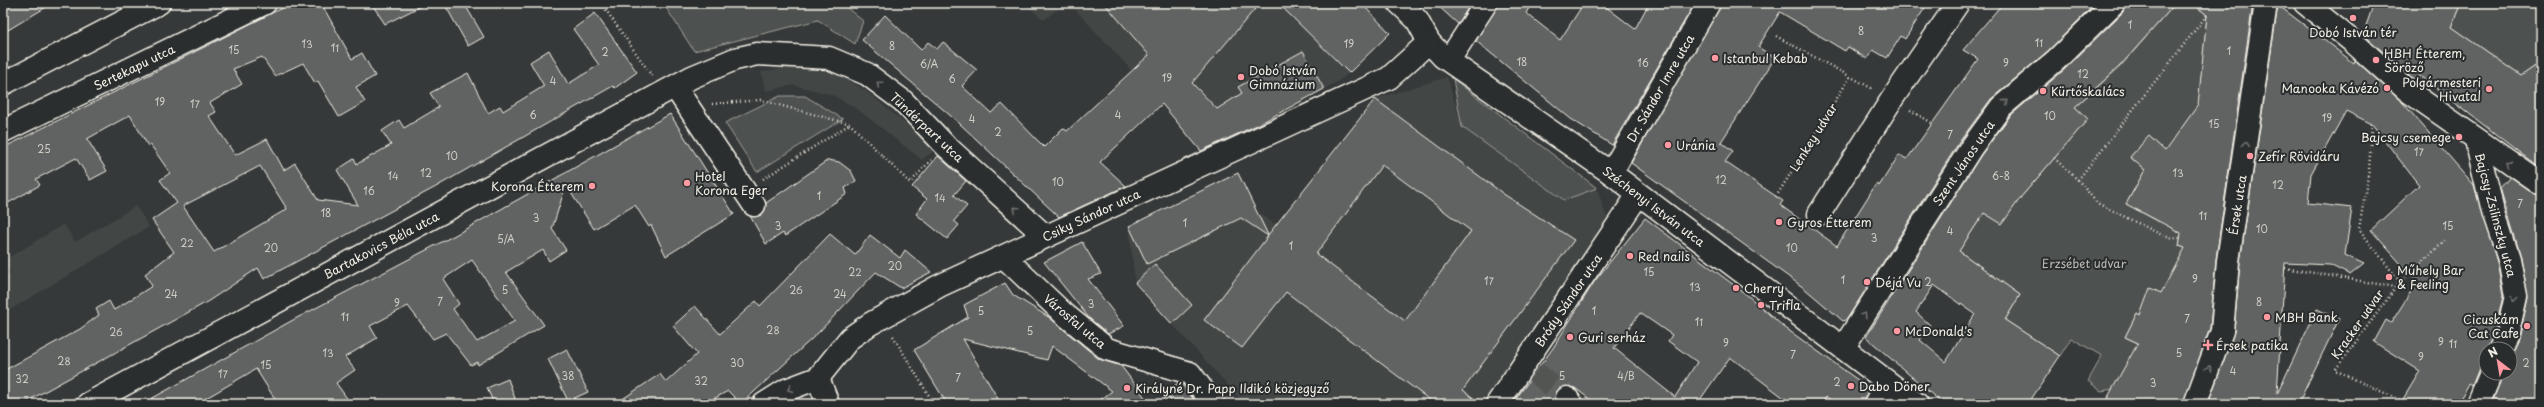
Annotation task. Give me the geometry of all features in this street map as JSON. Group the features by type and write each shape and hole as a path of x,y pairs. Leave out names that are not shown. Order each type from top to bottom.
{"street":[{"path":"3,84 159,3"},
{"name":"Sertekapu utca","path":"3,131 265,3"},
{"name":"Széchenyi István utca","path":"1399,3 1417,20 1429,42 1443,57 1610,173 1917,404"},
{"path":"1449,60 1486,3"},
{"name":"Dr. Sándor Imre utca","path":"1610,173 1709,3"},
{"path":"1819,214 1892,99 1958,3"},
{"name":"Szent János utca","path":"1843,348 1971,148 2001,107 2056,60 2114,3"},
{"name":"Érsek utca","path":"2195,404 2222,331 2228,261 2266,3"},
{"name":"Bajcsy-Zsilinszky utca","path":"2304,3 2353,42 2408,91 2476,140 2493,211 2509,259 2516,296 2505,341"},
{"name":"Csiky Sándor utca","path":"818,378 850,338 939,286 1389,78 1429,42"},
{"name":"Tündérpart utca","path":"669,90 692,76 734,59 757,54 829,58 867,74 903,102 945,145 1045,236"},
{"path":"669,90 686,106 749,198"},
{"name":"Bartakovics Béla utca","path":"88,404 669,90"},
{"path":"2476,140 2541,184"},
{"name":"Bródy Sándor utca","path":"1497,404 1530,368 1638,195"},
{"name":"Városfal utca","path":"1004,257 1063,313 1107,349 1190,373 1213,404"},
{"path":"764,404 786,390 818,378 828,404"},
{"path":"2478,404 2488,381"},
{"path":"1875,404 1886,382"}],"path":[{"path":"601,3 669,90"},
{"path":"2078,180 2207,15"},
{"path":"1776,36 1892,99 1932,123"},
{"name":"Lenkey udvar","path":"1776,196 1850,77"},
{"path":"686,106 760,100 850,124 910,183 945,145"},
{"path":"749,198 850,124"},
{"name":"Kracker udvar","path":"2372,124 2369,170 2359,229 2400,282 2394,287 2335,370 2402,401"},
{"path":"2054,158 2078,180 2097,203 2166,237 2180,238"},
{"path":"2400,282 2446,240"},
{"name":"Kracker udvar","path":"2285,268 2394,287"},
{"path":"882,318 934,404"}],"shaded area":[{"path":"1024,3 1065,3 1044,20"},
{"name":"Dobó István Gimnázium","path":"1069,3 1361,3 1369,53 1349,73 1337,82 1202,153 1167,109 1182,93 1135,74"},
{"path":"796,66 838,74 866,91 936,149 922,160 856,108 832,95 794,85 766,91 761,72"},
{"path":"1447,77 1462,127 1564,200 1597,188 1611,231 1484,404 1245,404 1135,283 1129,226 1238,173 1256,211 1276,225 1375,99"},
{"path":"136,206 149,227 3,314 3,278 11,273 3,261 64,224 75,242"}],"green space":[{"path":"663,3 841,3 863,21 855,44 818,20 694,51"},
{"name":"Erzsébet udvar","path":"2176,3 2192,3 2207,15 2199,105 2183,126 2215,154 2165,151 2149,136 2130,157 2145,170 2126,204 2159,222 2166,207 2185,219 2179,246 2185,248 2179,335 2137,313 2125,337 2163,355 2113,389 2101,391 2088,381 2102,356 2071,338 2060,356 2005,320 2020,295 1959,251 1984,213 2002,223 2021,197 2088,119 2075,107 2120,67"},
{"path":"2461,3 2541,3 2541,62 2521,76 2451,27"},
{"path":"1453,79 1597,188 1564,200 1462,127"},
{"path":"780,96 805,96 843,119 757,172 725,123"}],"building":[{"path":"3,3 53,3 3,33"},
{"path":"292,3 321,3 352,59 362,53 375,76 356,87 365,102 339,117 318,81 315,83 303,63 275,76 262,57 233,69 242,84 210,103 216,112 209,116 235,155 267,139 284,170 295,163 318,200 358,205 337,170 354,159 357,164 391,145 382,131 399,120 404,128 439,107 430,93 468,73 488,113 500,106 503,111 544,86 530,62 549,50 568,84 599,65 573,29 595,13 637,72 615,88 613,86 434,188 264,279 258,268 207,302 22,404 3,404 3,371 80,329 99,315 96,309 109,301 114,310 152,286 145,274 174,252 152,220 177,203 160,180 170,173 150,144 148,146 130,115 87,139 107,171 90,180 76,158 36,179 40,185 3,206 3,148","holes":["260,166 287,209 214,252 183,206"]},
{"path":"371,3 427,3 385,24"},
{"path":"444,3 464,3 484,37 468,46"},
{"path":"1104,3 1260,3 1192,83 1217,109 1242,93 1238,87 1303,51 1324,89 1259,124 1201,151 1162,104 1100,162 1126,186 1059,217 959,123 862,40 885,15 921,50 928,42 937,49 943,42 977,70 962,86 991,113 1002,104 1044,147 1063,128 1067,131 1149,55"},
{"path":"1278,3 1361,3 1390,33 1349,73"},
{"path":"1435,3 1471,3 1458,24"},
{"path":"1498,3 1532,3 1526,13 1560,40 1584,3 1601,3 1635,29 1649,3 1695,3 1612,145 1571,119 1476,41"},
{"path":"1721,3 1928,3 1905,39 1901,36 1887,58 1873,50 1867,59 1848,47 1845,51 1780,12 1758,47 1775,58 1721,142 1733,151 1725,162 1783,201 1780,205 1837,246 1876,184 1879,186 1899,155 1907,159 1978,59 1963,50 2003,3 2096,3 2048,51 1991,99 1960,141 1847,319 1843,321 1804,288 1631,163"},
{"path":"2126,3 2176,3 2120,66 2075,107 2088,119 2021,197 2002,224 1984,213 1959,251 2020,295 2005,320 2060,356 2028,404 1943,404 1866,337 1981,155 2010,116 2065,69 2123,12","holes":["1934,285 1975,314 1946,362 1920,340 1930,325 1916,312"]},
{"path":"2192,3 2253,3 2216,259 2210,328 2183,404 2104,404 2138,343 2125,337 2137,313 2140,315 2150,288 2161,293 2185,248 2179,246 2181,233 2126,204 2145,170 2130,157 2149,136 2165,151 2198,105 2207,15"},
{"name":"Polgármesteri Hivatal","path":"2374,3 2461,3 2451,27 2521,76 2541,62 2541,169 2420,76 2416,81 2363,34"},
{"path":"2278,5 2354,63 2355,60 2403,103 2474,185 2497,262 2503,296 2492,341 2478,341 2478,371 2472,386 2469,384 2457,404 2400,404 2420,371 2374,342 2386,320 2391,323 2417,282 2371,230 2419,185 2372,124 2346,111 2311,174 2308,203 2352,208 2345,255 2364,264 2350,275 2330,265 2285,263 2277,394 2317,309 2339,319 2298,404 2208,404 2234,332 2240,262"},
{"path":"1375,99 1505,195 1574,240 1463,390 1481,404 1435,404 1286,292 1242,348 1204,320 1268,236 1241,218 1147,264 1129,226 1238,173 1268,235","holes":["1382,165 1471,231 1405,321 1316,254"]},
{"path":"670,114 734,214 666,256 651,225 649,227 635,205 594,229 566,185 552,229 566,250 549,261 543,250 506,272 544,325 478,365 477,362 471,365 446,333 433,339 408,306 370,326 377,338 345,357 355,370 336,383 351,404 278,404 256,369 196,404 142,404 293,320 455,235","holes":["472,260 515,321 477,342 453,309 459,304 443,279"]},
{"path":"938,156 966,181 954,195 967,206 954,221 959,225 947,239 916,214 927,199 912,187"},
{"path":"828,160 839,162 851,171 856,181 845,188 847,194 785,236 783,233 766,244 750,216 761,215 765,210 766,203"},
{"path":"2510,177 2534,194 2541,196 2541,404 2503,404 2494,398 2500,381 2518,381 2518,341 2528,298 2521,257 2500,188"},
{"path":"1645,218 1747,295 1784,327 1869,388 1863,404 1838,404 1826,397 1822,404 1792,404 1730,357 1697,404 1596,404 1575,388 1567,386 1556,392 1556,404 1512,404 1553,348 1594,282","holes":["1640,313 1672,335 1668,341 1697,362 1675,397 1614,348"]},
{"path":"830,234 855,255 870,235 900,258 905,250 931,272 901,288 876,272 818,333 741,404 728,391 704,404 615,404 660,374 666,382 697,354 673,326 695,306 720,334 756,301 760,306"},
{"path":"1082,242 1101,274 1088,279 1124,326 1108,334 1089,318 1044,262"},
{"path":"1155,264 1192,305 1172,324 1135,283"},
{"path":"1005,283 1013,295 1050,318 1099,359 1121,366 1150,404 1095,404 1112,391 1052,346 1047,360 963,339 1001,404 947,404 914,350 968,317 964,305"},
{"path":"567,349 588,392 568,401 548,359"},
{"path":"508,379 517,404 494,404 487,388"},
{"path":"1178,383 1182,384 1197,404 1173,404 1165,393"}],"tunnel":[{"path":"1535,372 1567,398"}],"place":[{"name":"Dobó István tér","path":"2353,18"},
{"name":"Istanbul Kebab","path":"1715,58"},
{"name":"HBH Étterem, Söröző","path":"2376,60"},
{"name":"Dobó István Gimnázium","path":"1241,77"},
{"name":"Manooka Kávézó","path":"2387,88"},
{"name":"Polgármesteri Hivatal","path":"2489,89"},
{"name":"Kürtőskalács","path":"2043,91"},
{"name":"Bajcsy csemege","path":"2459,137"},
{"name":"Uránia","path":"1668,145"},
{"name":"Zefír Rövidáru","path":"2250,156"},
{"name":"Hotel Korona Eger","path":"687,183"},
{"name":"Korona Étterem","path":"592,186"},
{"name":"Gyros Étterem","path":"1779,222"},
{"name":"Red nails","path":"1630,256"},
{"name":"Műhely Bar & Feeling","path":"2389,277"},
{"name":"Déjá Vu","path":"1867,282"},
{"name":"Cherry","path":"1736,288"},
{"name":"Trifla","path":"1761,305"},
{"name":"MBH Bank","path":"2267,317"},
{"name":"Cicuskám Cat Cafe","path":"2527,326"},
{"name":"McDonald's","path":"1897,331"},
{"name":"Guri serház","path":"1570,337"},
{"name":"Érsek patika","path":"2208,345"},
{"name":"Dabo Döner","path":"1851,386"},
{"name":"Királyné Dr. Papp Ildikó közjegyző","path":"1127,388"}]}
